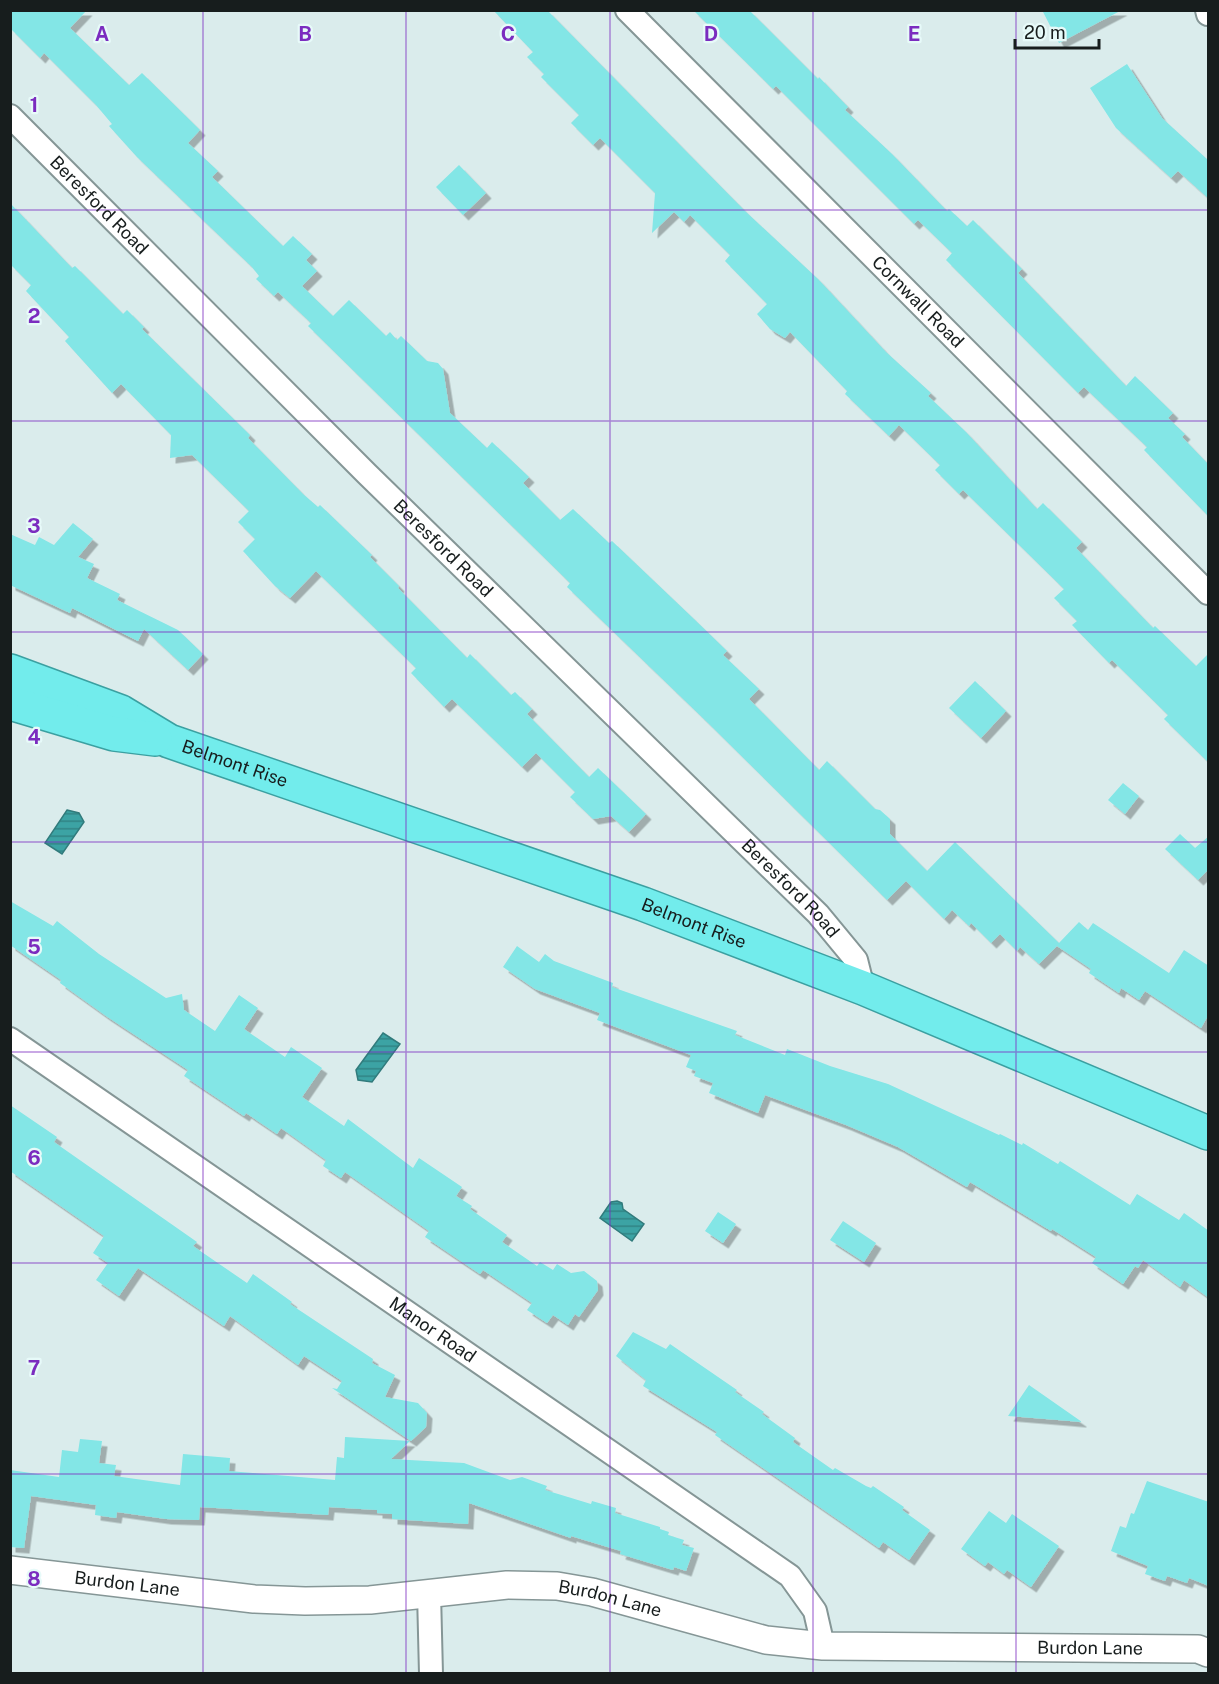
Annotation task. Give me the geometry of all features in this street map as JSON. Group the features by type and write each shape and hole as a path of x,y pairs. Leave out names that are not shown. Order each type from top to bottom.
{"highway":[{"name":"Belmont Rise","path":"10,670 121,712 169,741"},
{"name":"Belmont Rise","path":"10,703 114,734 169,741 621,896 863,988 1209,1133"}],"street":[{"name":"Cornwall Road","path":"627,10 1209,593"},
{"name":"Beresford Road","path":"10,116 376,482 818,914 856,960 863,988"},
{"name":"Manor Road","path":"10,1039 790,1576 815,1611 823,1646"},
{"name":"Burdon Lane","path":"10,1570 254,1599 370,1600 507,1585 557,1586 592,1592 766,1640 823,1646 1198,1649 1209,1653"},
{"path":"429,1593 431,1674"}],"water":[{"path":"67,810 79,813 84,822 62,854 45,843"},
{"path":"383,1033 400,1044 372,1082 358,1080 356,1070"},
{"path":"611,1202 622,1203 623,1209 644,1224 632,1241 600,1218"}],"building":[{"path":"10,10 87,10 70,28 129,85 142,73 200,130 188,143 218,171 212,177 283,246 293,236 312,254 306,260 317,271 302,286 333,316 349,300 386,336 390,332 397,340 401,336 427,361 438,363 443,369 450,413 487,448 492,442 529,477 523,483 560,520 573,509 609,543 612,541 694,619 727,651 723,655 759,689 749,699 819,770 827,761 875,809 880,810 890,819 890,834 927,871 955,842 1059,943 1079,922 1088,930 1093,923 1169,973 1184,950 1209,966 1209,1014 1201,1028 1145,991 1139,1000 1121,988 1119,993 1089,973 1091,969 1057,946 1039,964 1020,947 1017,951 1000,934 991,943 971,923 969,926 952,910 944,919 906,881 887,900 567,587 570,583 308,326 311,323 278,292 274,296 256,279 259,276 252,267 137,157 109,126 112,124 96,105 44,53 40,58 10,28"},
{"path":"493,10 547,10 745,211 818,279 886,352 931,393 928,396 966,432 1037,509 1043,503 1082,542 1076,548 1153,628 1155,626 1196,666 1209,653 1209,763 1164,719 1168,715 1112,660 1109,663 1072,625 1077,621 1054,598 1064,589 963,490 959,494 935,470 940,465 899,425 889,436 845,394 847,391 790,332 785,338 770,329 757,314 767,304 725,261 730,255 690,215 684,222 674,212 652,233 655,193 600,138 593,145 571,123 579,115 541,77 544,74 527,57 533,52"},
{"path":"693,10 749,10 818,79 819,77 848,107 845,110 892,154 947,211 949,209 967,226 973,220 1022,269 1018,273 1126,386 1135,376 1173,413 1168,418 1185,434 1182,437 1209,465 1209,517 1144,450 1147,447 1084,387 1078,393 946,260 952,253 918,220 914,224 776,86 773,89"},
{"path":"1042,10 1122,10 1059,43"},
{"path":"1127,64 1162,118 1209,161 1209,199 1178,171 1171,178 1116,128 1090,88"},
{"path":"459,165 486,193 463,215 436,187"},
{"path":"10,203 72,268 75,266 123,314 127,310 144,327 142,329 250,435 248,438 303,494 318,507 320,505 372,555 370,557 399,586 398,588 467,658 470,654 511,695 515,692 532,709 527,714 589,777 598,768 646,814 629,832 611,816 593,819 570,797 575,792 536,753 522,767 452,699 444,707 411,673 416,668 316,571 290,598 275,586 243,551 255,539 238,522 249,511 192,455 170,458 171,435 121,384 112,393 65,341 69,337 26,291 31,285 10,264"},
{"path":"73,523 93,539 78,557 94,564 87,578 120,594 117,600 178,630 203,654 188,670 144,629 138,641 72,608 70,613 10,585 10,534 35,545 39,537 54,545"},
{"path":"975,681 1006,711 981,738 949,708"},
{"path":"1123,783 1139,796 1125,814 1108,800"},
{"path":"1180,834 1195,848 1209,836 1209,869 1198,880 1165,849"},
{"path":"10,901 53,926 57,921 99,954 166,998 182,994 184,1010 215,1031 239,995 258,1008 244,1029 285,1057 291,1047 322,1068 302,1097 344,1126 348,1119 413,1168 419,1158 462,1187 456,1196 472,1206 470,1209 507,1235 502,1242 537,1266 540,1262 553,1270 557,1264 571,1273 584,1271 597,1281 598,1290 579,1317 575,1314 568,1325 553,1315 547,1323 527,1310 532,1303 483,1270 480,1274 425,1237 429,1231 345,1172 341,1178 323,1166 326,1160 281,1128 277,1134 246,1113 244,1116 184,1076 188,1070 106,1016 60,983 61,980 10,945"},
{"path":"517,946 539,962 545,954 554,961 613,983 612,987 737,1031 735,1035 785,1055 787,1049 830,1066 888,1084 999,1135 1022,1145 1023,1143 1058,1164 1060,1161 1130,1205 1137,1194 1179,1220 1184,1213 1209,1231 1209,1298 1184,1280 1180,1287 1143,1260 1138,1268 1135,1266 1123,1284 1092,1263 1096,1257 1052,1229 1051,1231 970,1182 967,1187 898,1147 846,1125 765,1095 758,1113 709,1093 713,1083 694,1076 696,1071 686,1067 691,1055 597,1020 600,1013 535,989 503,967"},
{"path":"10,1105 57,1137 54,1142 197,1242 193,1246 247,1283 253,1274 292,1302 290,1304 373,1359 372,1363 395,1375 385,1397 418,1403 427,1413 426,1427 411,1441 332,1388 337,1389 342,1381 304,1356 298,1365 230,1316 224,1326 138,1268 119,1296 96,1280 108,1263 93,1253 104,1236 10,1171"},
{"path":"718,1212 736,1224 723,1243 705,1231"},
{"path":"843,1221 876,1243 864,1262 830,1240"},
{"path":"633,1332 666,1349 670,1344 737,1390 735,1392 795,1438 793,1442 833,1470 835,1468 871,1488 873,1486 904,1507 902,1510 930,1530 909,1560 883,1542 879,1548 715,1435 717,1432 643,1386 646,1380 616,1356"},
{"path":"1029,1385 1082,1422 1008,1416"},
{"path":"345,1437 410,1441 391,1459 464,1463 510,1480 522,1477 547,1486 545,1490 591,1504 592,1501 616,1508 615,1513 660,1527 669,1532 668,1535 684,1540 682,1545 694,1548 686,1571 674,1567 673,1570 620,1554 621,1551 571,1536 571,1538 469,1503 468,1524 392,1519 392,1514 377,1513 377,1510 329,1507 328,1515 200,1507 199,1520 166,1519 117,1512 116,1518 95,1515 96,1505 31,1496 24,1548 10,1547 10,1470 59,1477 62,1450 78,1452 80,1439 102,1441 99,1463 116,1465 114,1476 180,1485 183,1454 230,1458 229,1471 335,1480 337,1457 344,1458"},
{"path":"1147,1481 1209,1502 1209,1586 1189,1578 1187,1583 1167,1576 1165,1581 1145,1574 1148,1566 1111,1551 1120,1526 1126,1528 1131,1513 1134,1514"},
{"path":"989,1511 1006,1523 1012,1514 1059,1546 1031,1587 1007,1570 1004,1574 988,1562 985,1566 961,1549"}]}
